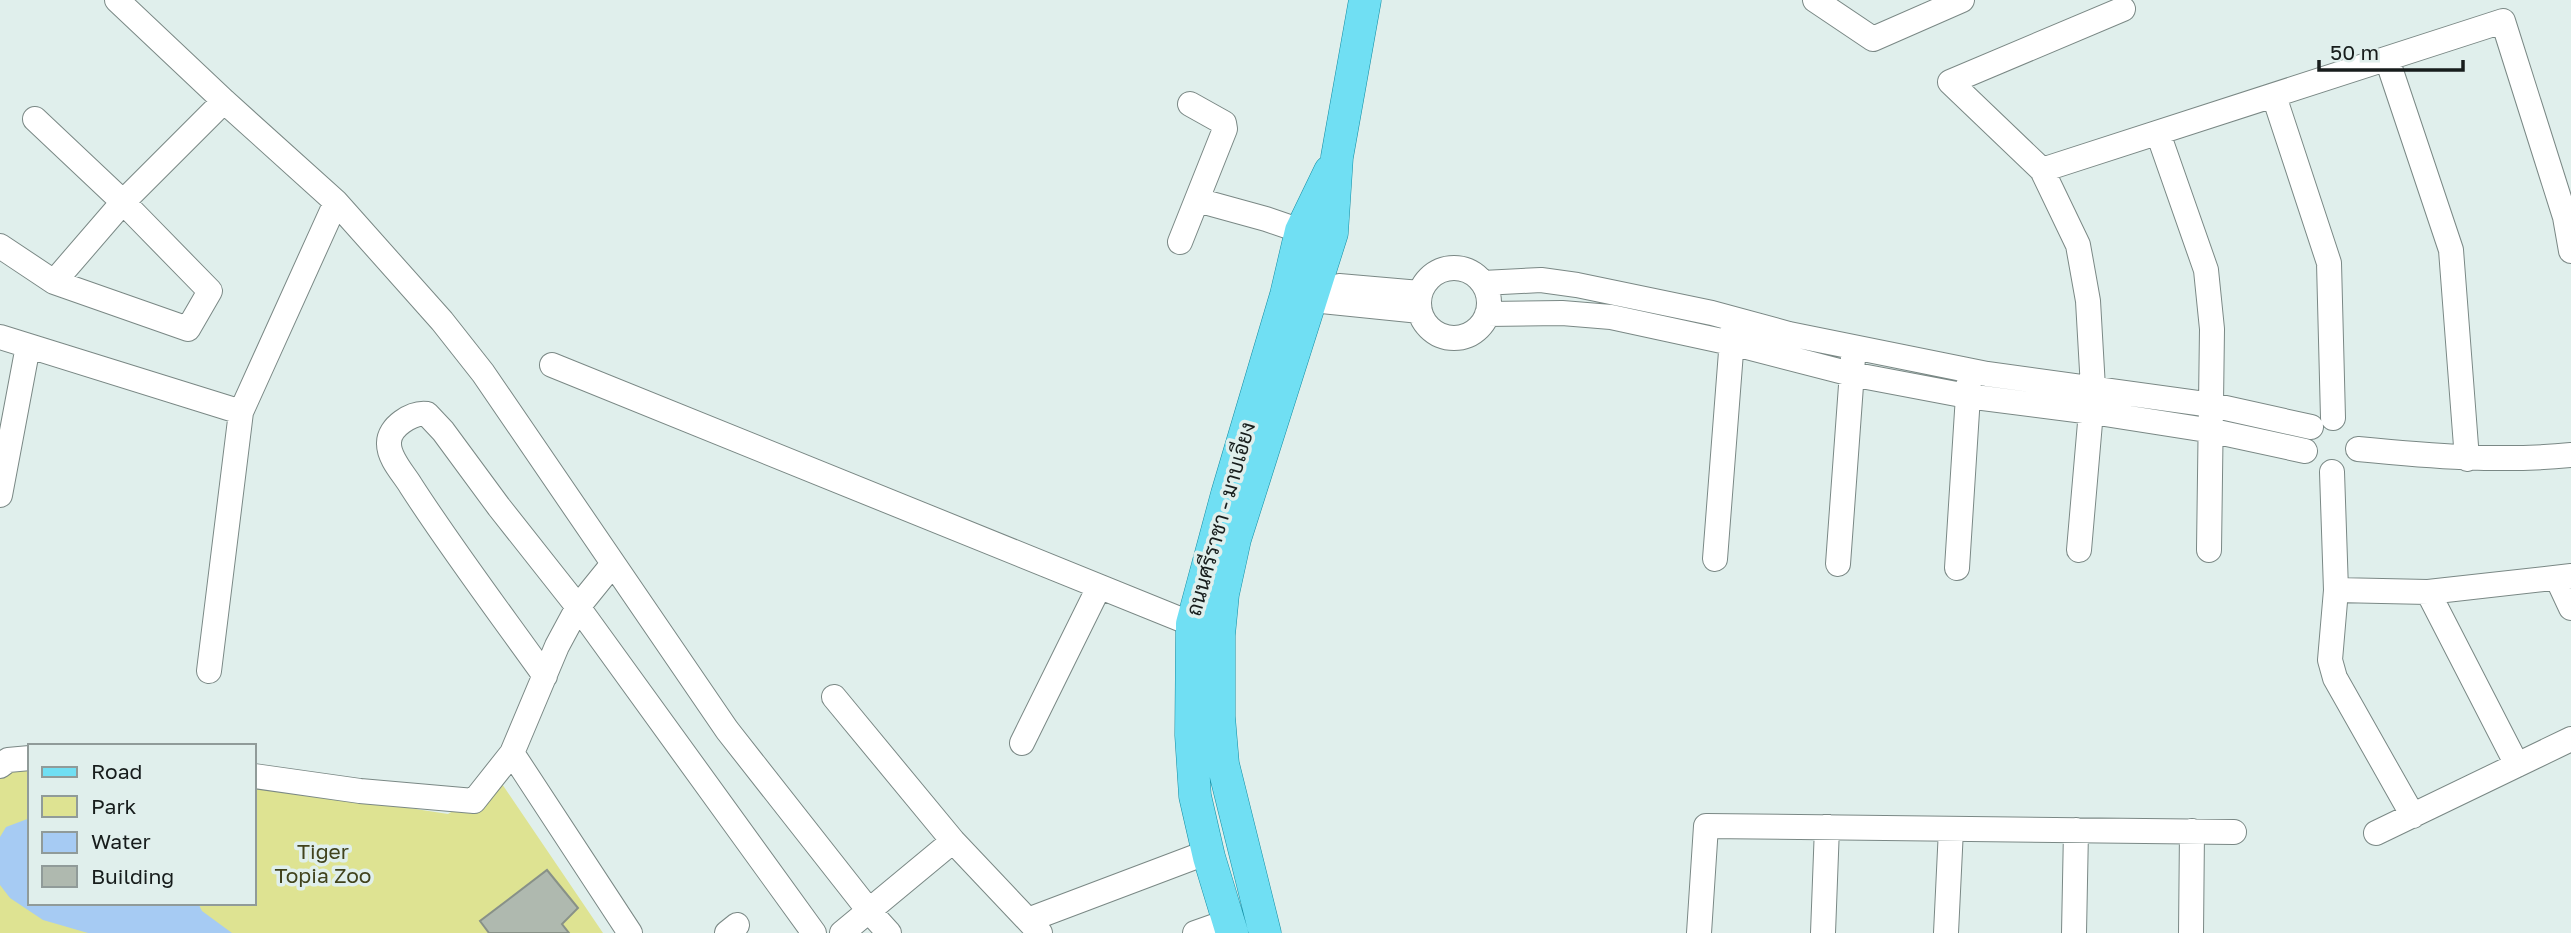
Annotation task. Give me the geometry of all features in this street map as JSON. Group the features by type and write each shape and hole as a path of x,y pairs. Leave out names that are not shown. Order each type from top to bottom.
{"main road":[{"name":"ถนนศรีราชา - มาบเอียง","path":"1230,927 1195,796 1192,624 1227,494 1301,289 1332,233 1337,157 1365,0"},
{"name":"ถนนศรีราชา - มาบเอียง","path":"1265,933 1223,764 1219,717 1219,635 1223,594 1234,539 1301,289 1301,231 1337,157"}],"street":[{"path":"117,0 336,202 442,321 483,373 727,730 889,933"},
{"path":"1815,0 1873,39 1962,0"},
{"path":"2079,550 2093,400 2088,301 2078,246 2042,170 1950,82 2123,9"},
{"path":"2042,170 2503,21 2565,217 2571,251"},
{"path":"2387,59 2451,250 2467,459"},
{"path":"2274,96 2329,263 2322,422"},
{"path":"54,282 122,202 224,101"},
{"path":"1180,242 1226,125 1190,104"},
{"path":"0,246 54,282 188,329 210,290 35,119"},
{"path":"2158,133 2206,271 2212,329 2210,550"},
{"path":"1196,200 1301,231"},
{"path":"209,671 241,412 336,202"},
{"path":"1443,269 1465,270 1483,283 1488,293 1487,314 1483,324 1475,331 1455,338 1435,333 1427,326 1420,302 1425,281 1443,269"},
{"path":"1483,283 1541,280 1613,291 1851,374 1967,396 2212,405 2350,425 2355,431 2358,449 2352,463 2339,471 2332,472 2315,467 2305,451 2306,434 2322,422"},
{"path":"1562,283 1562,313"},
{"path":"1301,289 1420,302"},
{"path":"1487,314 1562,313 1611,317 1855,348 1970,371 2305,451"},
{"path":"1715,559 1732,331"},
{"path":"0,337 241,412"},
{"path":"0,495 28,346"},
{"path":"1839,564 1855,348"},
{"path":"552,365 1192,624"},
{"path":"1957,568 1970,371"},
{"path":"545,676 432,518 394,459 388,442 395,429 419,414 427,414 433,419 578,607 814,933"},
{"path":"2358,449 2467,459 2537,459 2571,455"},
{"path":"2332,472 2336,590 2330,660 2335,678 2413,817"},
{"path":"256,776 360,791 474,801 512,753 557,646 578,607 612,565"},
{"path":"2336,590 2428,592 2564,577 2571,608"},
{"path":"1022,743 1099,587"},
{"path":"2428,592 2517,765"},
{"path":"834,697 953,841 1034,927 1208,852"},
{"path":"2376,833 2571,739"},
{"path":"512,753 630,933"},
{"path":"0,766 8,760 28,758"},
{"path":"1699,933 1706,826 2234,832"},
{"path":"1823,933 1827,827"},
{"path":"1946,933 1951,829"},
{"path":"2074,933 2076,830"},
{"path":"2191,933 2192,831"},
{"path":"842,933 953,841"},
{"path":"1195,933 1230,927"}],"green space":[{"name":"Tiger Topia Zoo","path":"28,762 28,905 256,905 256,784 448,814 500,781 603,933 0,933 0,777"}],"water":[{"path":"28,819 28,905 199,905 202,911 232,933 88,933 43,920 10,898 0,885 0,837 6,827"}],"building":[{"path":"547,870 578,908 562,924 569,933 489,933 480,921"}]}
